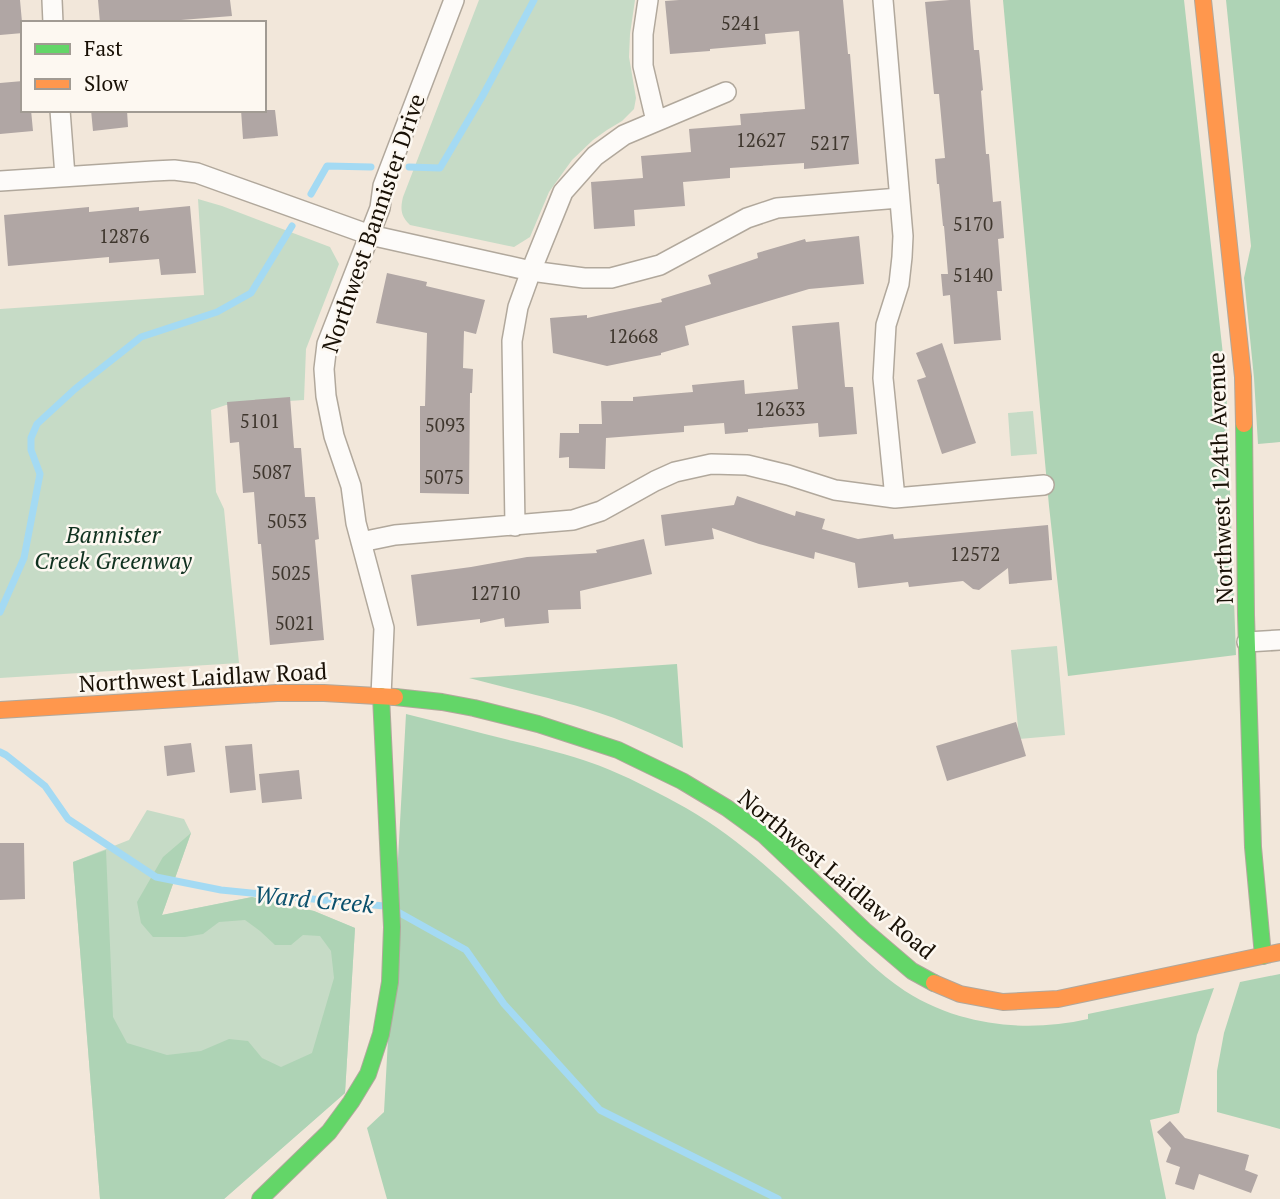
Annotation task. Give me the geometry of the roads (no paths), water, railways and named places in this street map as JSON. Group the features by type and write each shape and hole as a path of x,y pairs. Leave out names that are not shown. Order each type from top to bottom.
{"street":[{"path":"51,0 53,21"},
{"name":"Northwest Bannister Drive","path":"381,696 384,628 360,542 351,486 334,436 324,369 327,344 380,208 383,186 454,0"},
{"path":"648,0 643,34 643,66 656,121"},
{"path":"883,0 903,236 899,284 886,326 883,377 895,498"},
{"name":"Northwest 124th Avenue","path":"1203,0 1242,377 1254,847 1263,956"},
{"path":"515,526 512,341 518,307 563,192 595,156 624,135 726,92"},
{"path":"60,112 65,176"},
{"path":"0,181 174,170 197,173 370,235 531,271 584,278 611,278 660,265 747,218 778,208 899,198"},
{"path":"360,542 394,535 573,520 601,511 675,472 711,464 747,465 835,490 895,498 1044,485"},
{"path":"1247,642 1280,640"},
{"name":"Northwest Laidlaw Road","path":"0,710 324,692 409,698 464,706 538,724 618,750 682,781 727,808 764,835 864,930 912,971 928,981 960,994 1003,1002 1058,999 1280,952"},
{"path":"260,1199 329,1132 351,1102 368,1074 381,1034 390,982 392,927 381,696"}],"waterway":[{"path":"409,167 440,168 534,0"},
{"path":"311,194 327,166 371,167"},
{"path":"0,612 24,558 40,474 31,450 31,438 37,424 75,389 141,337 217,312 251,293 292,226"},
{"name":"Ward Creek","path":"0,752 45,786 68,819 156,877 221,890 384,906"},
{"name":"Ward Creek","path":"398,912 466,950 504,1004 600,1110 778,1199"}],"park label":[{"name":"Bannister Creek Greenway","path":"113,547"}]}
